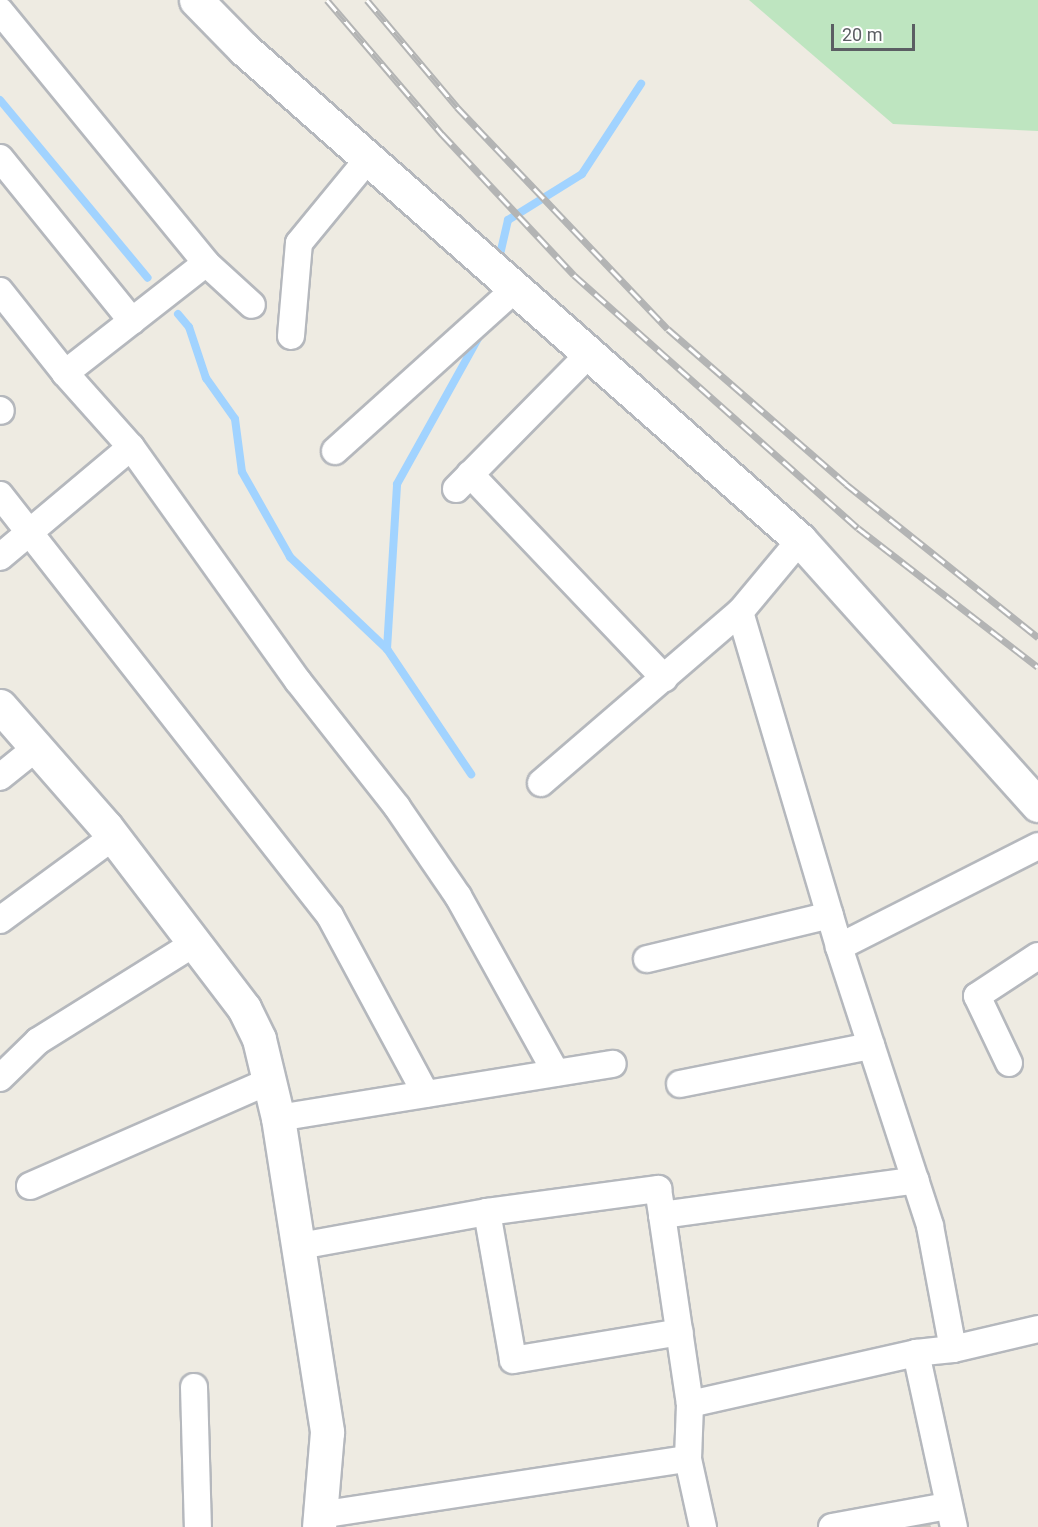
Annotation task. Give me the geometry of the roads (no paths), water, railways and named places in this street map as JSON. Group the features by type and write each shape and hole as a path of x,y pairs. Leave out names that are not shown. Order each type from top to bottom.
{"street":[{"path":"196,0 244,49 800,540 1038,805"},
{"path":"0,11 206,263 252,305"},
{"path":"0,158 132,321"},
{"path":"291,336 299,243 368,159"},
{"path":"65,373 206,263"},
{"path":"335,451 515,289"},
{"path":"0,291 65,373 130,447 298,681 397,807 458,896 556,1073"},
{"path":"589,354 463,482 664,678"},
{"path":"0,557 130,447"},
{"path":"0,495 330,916 426,1094"},
{"path":"541,783 740,612 800,540"},
{"path":"740,612 839,947 930,1226 953,1349"},
{"path":"0,706 113,837 244,1008 259,1039 272,1080 300,1246 327,1432 320,1521 688,1459"},
{"path":"0,777 36,748"},
{"path":"0,920 113,837"},
{"path":"839,947 1038,846"},
{"path":"647,958 830,915"},
{"path":"0,1078 38,1041 195,943"},
{"path":"1010,1063 977,996 1038,956"},
{"path":"680,1084 871,1046"},
{"path":"278,1118 613,1064"},
{"path":"30,1186 272,1080"},
{"path":"662,1215 916,1180"},
{"path":"300,1246 487,1212 658,1189 690,1404 688,1459 703,1527"},
{"path":"487,1212 513,1360 680,1332"},
{"path":"690,1404 916,1353 953,1349 1038,1329"},
{"path":"832,1527 951,1516 916,1353"},
{"path":"194,1387 198,1527"}],"waterway":[{"path":"498,263 508,220 582,174 641,84"},
{"path":"0,100 148,278"},
{"path":"178,314 189,327 206,378 235,419 242,472 290,557 387,649 471,774"},
{"path":"387,649 397,484 482,331"}],"railway":[{"path":"327,0 442,134 574,275 858,528 1038,667"},
{"path":"367,0 457,107 668,329 846,484 1038,637"}]}
